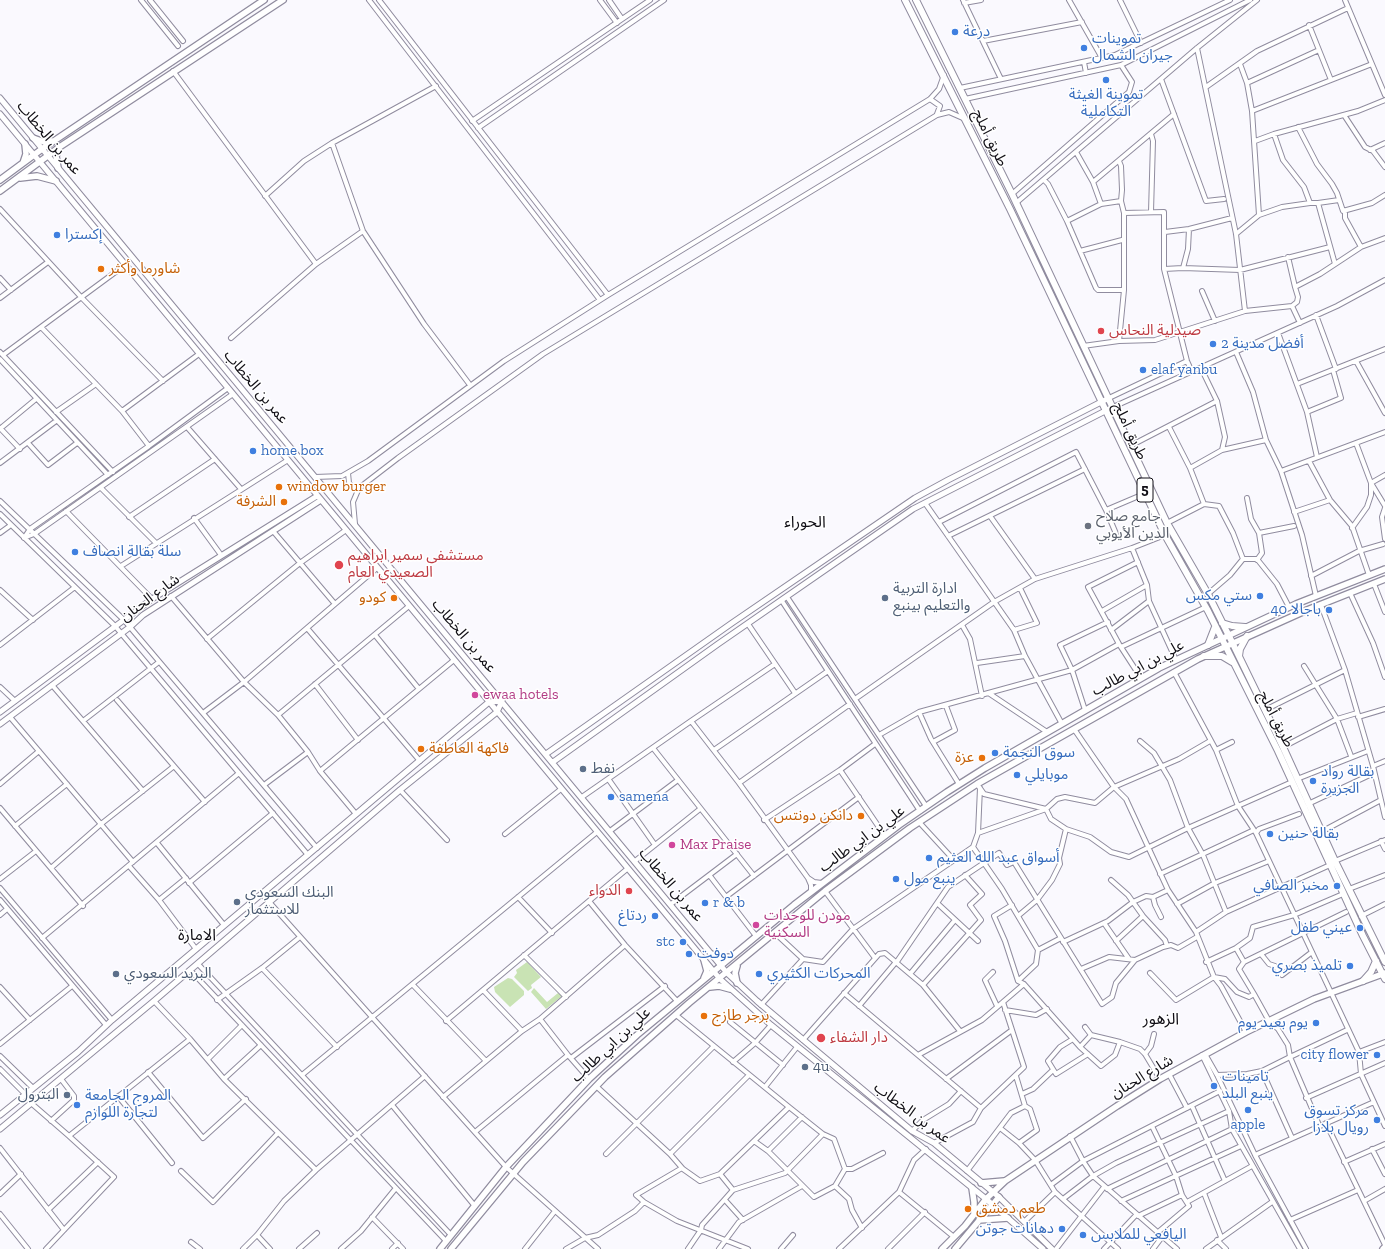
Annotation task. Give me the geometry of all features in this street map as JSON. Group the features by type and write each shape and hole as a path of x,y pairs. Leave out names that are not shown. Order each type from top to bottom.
{"highway":[{"name":"طريق أملج","path":"906,0 1107,411 1165,535 1206,607 1232,662 1308,804 1321,832 1343,894 1384,975"},
{"name":"طريق أملج","path":"916,0 1012,194 1167,523 1208,594 1232,642 1283,747 1294,780 1333,863 1384,959"},
{"path":"1222,623 1232,626 1245,627"},
{"path":"1208,645 1215,627"},
{"path":"1239,658 1240,649 1247,636"},
{"path":"1204,656 1222,656 1232,662"},
{"path":"1363,981 1371,972 1376,961"}],"main road":[{"path":"0,180 42,149 256,2 264,0"},
{"path":"0,191 62,146 283,0"},
{"path":"33,138 44,142 55,140"},
{"path":"22,163 26,154 25,144"},
{"path":"58,168 56,156 62,146"},
{"path":"18,178 37,176 56,181"},
{"name":"علي بن ابي طالب","path":"440,1249 474,1204 506,1167 589,1079 677,1001 811,891 926,806 959,784 1141,678 1228,634 1289,607 1385,569"},
{"name":"علي بن ابي طالب","path":"451,1249 512,1174 596,1086 676,1015 825,891 919,822 1074,729 1204,656 1232,642 1385,579"},
{"path":"711,954 721,958 732,956"},
{"path":"702,981 707,971 704,960"},
{"path":"737,983 735,973 738,964"},
{"name":"شارع الحنان","path":"942,1249 986,1199 1005,1181 1070,1135 1160,1078 1246,1032 1331,992 1384,975"},
{"path":"708,988 719,986 730,989"},
{"path":"981,1183 1005,1181"},
{"path":"972,1188 974,1214"},
{"path":"955,1249 998,1197"},
{"path":"979,1220 1008,1218"}],"street":[{"path":"141,0 178,46"},
{"path":"150,0 184,41"},
{"path":"369,0 600,300"},
{"path":"379,0 608,295"},
{"path":"600,0 616,23"},
{"path":"609,0 622,19"},
{"path":"472,120 650,0"},
{"path":"478,128 664,0"},
{"path":"981,0 963,1 1001,79"},
{"path":"1069,0 1102,58"},
{"path":"1120,0 1141,43"},
{"path":"960,88 1115,55 1230,0"},
{"path":"965,99 1122,65 1250,0"},
{"path":"1016,203 1197,48 1257,0"},
{"path":"1345,0 1385,95"},
{"path":"1206,87 1257,51 1348,8"},
{"path":"983,41 1082,22"},
{"path":"1309,26 1331,80"},
{"path":"1197,48 1236,234 1245,311"},
{"path":"1247,83 1319,50"},
{"path":"1084,62 1086,73"},
{"path":"1240,64 1247,83 1252,111 1259,215"},
{"path":"1252,111 1372,64"},
{"path":"1012,194 1128,92 1132,82 1122,65"},
{"path":"174,72 316,264"},
{"path":"315,477 338,478 368,461 504,361 608,295 930,99 939,89 944,75"},
{"path":"1161,79 1206,201 1224,199"},
{"path":"265,196 304,161 332,143 436,86"},
{"name":"عمر بن الخطاب","path":"0,98 727,973 761,1005 912,1131 934,1143 993,1192 1025,1221 1052,1249"},
{"path":"930,99 940,106 937,115"},
{"path":"1255,141 1274,134 1344,115 1385,100"},
{"path":"355,524 353,502 359,488 398,458 543,354 937,115 949,112 966,120"},
{"name":"عمر بن الخطاب","path":"0,114 720,979 797,1047 926,1149 992,1204 1042,1249"},
{"path":"1093,182 1174,114"},
{"path":"1344,115 1365,147 1370,150 1385,167"},
{"path":"1298,127 1317,164 1332,184 1343,211 1345,211 1345,218 1361,247"},
{"path":"1151,134 1153,141 1151,212"},
{"path":"1274,134 1283,160 1304,187 1310,203"},
{"path":"332,143 363,231 424,324 470,385"},
{"path":"1370,150 1385,143"},
{"path":"1076,152 1093,182 1101,204"},
{"path":"1119,161 1121,166 1122,190 1120,201 1124,213 1124,290 1119,341"},
{"path":"1044,180 1048,184 1067,221 1096,288 1098,290 1124,290"},
{"path":"1345,211 1372,203 1385,195"},
{"path":"1236,234 1259,215 1282,207 1339,200"},
{"path":"1067,221 1101,204 1120,201"},
{"path":"1318,203 1335,264"},
{"path":"0,209 81,297 163,381"},
{"path":"1124,213 1164,212 1164,269 1187,361 1192,372"},
{"path":"1165,232 1189,229 1232,218"},
{"path":"1183,268 1188,249 1189,229"},
{"path":"231,338 316,264 363,231"},
{"path":"1295,287 1361,247 1384,238"},
{"path":"1080,251 1122,240"},
{"path":"1164,269 1183,268 1240,270 1330,247"},
{"path":"1083,346 1119,341 1155,340 1245,311 1292,306 1298,302 1298,297 1288,257"},
{"path":"0,298 48,262"},
{"path":"113,472 2,353 41,327 125,264"},
{"path":"0,278 11,290"},
{"path":"553,762 913,509 1113,407 1300,323 1385,280"},
{"path":"1202,291 1215,321"},
{"path":"1292,306 1300,323"},
{"path":"1307,412 1341,398 1334,369 1316,315"},
{"path":"41,327 122,411 149,446"},
{"path":"1278,333 1307,412 1317,457"},
{"path":"1297,384 1385,349"},
{"path":"1236,352 1253,392 1266,440 1281,471 1302,535 1316,596"},
{"path":"122,411 199,354"},
{"path":"0,360 108,475"},
{"path":"546,754 732,623 915,498 1109,398 1187,361"},
{"path":"1356,361 1385,413"},
{"path":"1201,368 1217,402 1225,437 1222,450"},
{"path":"56,412 96,384"},
{"path":"24,538 30,529 113,472 228,388"},
{"path":"24,538 34,534 101,488 233,394"},
{"path":"20,449 0,428 36,399"},
{"path":"1130,446 1217,402"},
{"path":"0,464 56,421"},
{"path":"187,426 241,489"},
{"path":"1169,427 1190,468 1204,504"},
{"path":"1281,471 1385,432"},
{"path":"1190,468 1222,450 1266,440"},
{"path":"28,443 48,465 77,443"},
{"path":"1356,443 1371,483 1385,507 1382,517 1385,539"},
{"path":"938,522 1076,452 1106,510 1117,536"},
{"path":"129,517 215,459"},
{"path":"121,566 194,518 288,460"},
{"path":"1309,461 1330,500 1352,528 1369,575"},
{"path":"948,536 1085,469"},
{"path":"348,473 349,483 354,487 359,488"},
{"path":"1371,483 1385,475"},
{"path":"1352,528 1366,507 1371,496 1371,483"},
{"path":"101,488 156,543"},
{"path":"1106,510 1146,493"},
{"name":"شارع الحنان","path":"0,724 130,627 143,615 272,531 319,498"},
{"name":"شارع الحنان","path":"0,712 152,599 221,555 319,498"},
{"path":"1247,498 1251,519 1259,534 1262,553 1258,560"},
{"path":"1294,512 1330,500"},
{"path":"0,501 124,620 316,848"},
{"path":"925,503 1014,630 1025,656 1039,678 1062,724"},
{"path":"1167,523 1204,504 1219,506 1233,533 1243,559"},
{"path":"66,511 152,599"},
{"path":"0,514 116,626 308,854"},
{"path":"990,516 1035,580"},
{"path":"194,518 221,555"},
{"path":"0,533 11,525"},
{"path":"1259,534 1294,526"},
{"path":"207,639 300,563 346,530"},
{"path":"272,531 335,604"},
{"path":"855,699 994,602 1035,580 1132,548 1165,535"},
{"path":"1311,576 1360,551 1382,544"},
{"path":"1132,548 1147,585 1149,601 1160,628 1176,660"},
{"path":"1243,559 1258,560 1277,584 1289,607"},
{"path":"1208,594 1230,575 1243,559"},
{"path":"1138,562 1088,587 1120,646 1141,678"},
{"path":"203,713 244,682 377,568"},
{"path":"1374,584 1385,612"},
{"path":"1102,611 1147,585"},
{"path":"0,645 75,588"},
{"path":"1014,630 1037,623 1020,588"},
{"path":"0,590 34,620"},
{"path":"1350,593 1385,677"},
{"path":"171,596 244,682 278,715 308,752 320,771 356,814"},
{"path":"787,597 926,806"},
{"path":"782,601 920,811"},
{"path":"1111,630 1149,601"},
{"path":"1321,605 1345,670 1373,766 1385,817"},
{"path":"278,715 409,606"},
{"path":"879,735 920,712 990,694 1039,678 1072,670 1120,646 1206,607"},
{"path":"1085,710 1072,670 1060,645 1108,622"},
{"path":"748,624 795,693"},
{"path":"962,624 970,639 977,663 982,696"},
{"path":"307,628 420,761"},
{"path":"375,635 419,689"},
{"path":"977,663 1025,656"},
{"path":"320,771 454,660"},
{"path":"83,721 159,662"},
{"path":"582,797 609,780 691,721 775,664"},
{"path":"1304,666 1337,719 1351,756"},
{"path":"1265,710 1345,670"},
{"path":"714,750 828,671"},
{"path":"1174,672 1216,750 1238,806 1255,832 1359,1052 1361,1074 1385,1126"},
{"path":"315,684 358,740"},
{"path":"52,685 142,791"},
{"path":"0,687 15,701"},
{"path":"990,694 1047,732"},
{"path":"117,700 173,767 205,802"},
{"path":"0,1115 78,1052 112,1020 489,702 502,701 497,712 400,790 268,901 154,1002 0,1129"},
{"path":"739,783 850,704"},
{"path":"933,742 955,730 946,706"},
{"path":"1283,747 1337,719 1385,709"},
{"path":"920,712 933,742 959,784"},
{"path":"10,717 133,862"},
{"path":"691,721 739,783 764,820 808,878 812,885 811,891"},
{"path":"1074,729 1114,787 1126,799 1168,890 1196,935 1206,962 1246,1032"},
{"path":"1140,741 1154,753 1163,766 1170,780 1188,828 1203,855 1226,912"},
{"path":"978,834 1046,809 1057,798 1065,797 1096,803 1114,787 1163,766 1210,741"},
{"path":"1216,750 1232,742"},
{"path":"764,820 840,770 875,744"},
{"path":"653,748 754,876"},
{"path":"0,784 39,751"},
{"path":"978,786 984,794 1046,809 1051,819 1066,829 1090,837 1111,852 1129,858 1188,828 1274,788 1351,756 1368,751"},
{"path":"264,786 308,752"},
{"path":"1373,766 1385,761"},
{"path":"51,868 101,824 173,767"},
{"path":"840,770 885,836"},
{"path":"42,938 83,906 156,842 239,773"},
{"path":"1308,804 1374,773"},
{"path":"609,780 634,814 654,845"},
{"path":"610,831 678,780"},
{"path":"15,826 67,784"},
{"path":"775,933 803,959 823,962 853,929 973,846 978,834 978,786"},
{"path":"505,834 561,789"},
{"path":"400,790 447,840"},
{"path":"727,896 859,797"},
{"path":"1321,832 1381,800"},
{"path":"0,808 83,906"},
{"path":"634,860 700,809"},
{"path":"189,883 273,812"},
{"path":"1160,874 1260,829 1299,814"},
{"path":"919,822 953,859"},
{"path":"1018,916 1037,900 1052,880 1060,864 1059,858 1066,829"},
{"path":"302,1075 597,832"},
{"path":"859,1006 896,962 948,887 999,853 1007,865 1014,862 1102,1004 1112,997 1116,983 1135,960 1167,946 1171,945 1178,948 1226,912 1333,863 1383,841 1385,849"},
{"path":"156,842 224,926"},
{"path":"973,846 1012,905 1038,950 1036,964 1018,981"},
{"path":"0,879 36,851"},
{"path":"671,904 710,876 737,854"},
{"path":"1177,904 1215,883 1269,861"},
{"path":"129,866 159,900 196,949"},
{"path":"446,1021 627,869"},
{"path":"923,985 980,920 970,904 982,894 965,875"},
{"path":"1348,889 1385,875"},
{"path":"710,876 727,896 756,936"},
{"path":"159,900 186,878"},
{"path":"808,878 814,882 822,883"},
{"path":"1111,880 1133,902 1143,916 1165,940 1167,946"},
{"path":"0,888 112,1020"},
{"path":"1038,950 1104,923 1133,902 1146,896 1153,896 1168,890"},
{"path":"825,891 875,958"},
{"path":"262,894 512,1174 598,1249"},
{"path":"1206,962 1236,948 1250,938 1253,927 1294,915 1343,894"},
{"path":"1153,896 1155,905 1161,917"},
{"path":"518,897 552,933"},
{"path":"589,901 625,945 665,986 677,1001"},
{"path":"1,903 106,1026"},
{"path":"937,903 978,941"},
{"path":"1361,916 1385,904"},
{"path":"1012,905 994,916 1005,941 1018,981 1024,984 1080,1047 1101,1066 1115,1055 1120,1042"},
{"path":"0,915 7,909"},
{"path":"1319,1125 1306,1098 1284,1038 1278,1029 1269,1021 1239,969 1244,962 1346,912"},
{"path":"1116,941 1143,916"},
{"path":"910,974 955,920"},
{"path":"1104,923 1129,959"},
{"path":"217,1000 262,968 300,937"},
{"path":"443,1097 522,1031 540,1019 625,945"},
{"path":"1236,948 1244,962"},
{"path":"1261,954 1269,964 1275,966 1282,975 1312,952"},
{"path":"803,1040 875,958 879,954 885,953 923,985 960,1031"},
{"path":"524,955 566,997"},
{"path":"1080,969 1109,957 1135,960"},
{"path":"761,1005 803,959"},
{"path":"198,964 224,994 357,1133 451,1235"},
{"path":"262,968 337,1047"},
{"path":"190,970 446,1241"},
{"path":"992,972 985,980 997,1006"},
{"path":"1150,973 1176,1000 1214,977 1225,979 1237,992 1249,997 1254,994"},
{"path":"918,1055 982,1020 1024,984"},
{"path":"413,985 486,1062"},
{"path":"0,1044 72,986"},
{"path":"475,1132 569,1057 665,986"},
{"path":"0,987 30,1020"},
{"path":"483,990 522,1031"},
{"path":"844,994 981,1108"},
{"path":"154,1002 190,1039 224,1079 246,1099 316,1170"},
{"path":"934,1143 973,1122 981,1108 1024,1067 1003,1002"},
{"path":"1005,1010 1036,1015 1046,1009"},
{"path":"676,1015 823,1134 834,1139 845,1170"},
{"path":"540,1019 569,1057 589,1079"},
{"path":"730,1022 783,1065"},
{"path":"208,1059 242,1025"},
{"path":"733,1062 756,1043 771,1025"},
{"path":"1085,1027 1091,1035 1120,1042 1140,1049 1145,1054 1160,1078"},
{"path":"946,1079 1012,1030"},
{"path":"1217,1075 1247,1074 1262,1071 1290,1056 1348,1030"},
{"path":"1145,1054 1151,1046 1154,1034"},
{"path":"1080,1047 1091,1035"},
{"path":"69,1136 190,1039"},
{"path":"1073,1039 1060,1047 1048,1061 1056,1074 1088,1054"},
{"path":"1359,1052 1385,1042"},
{"path":"224,1079 261,1045"},
{"path":"606,1154 714,1046"},
{"path":"765,1087 797,1047"},
{"path":"1203,1055 1217,1075 1255,1155 1306,1249"},
{"path":"1203,1055 1228,1111 1232,1129 1300,1249"},
{"path":"0,1056 32,1088"},
{"path":"1306,1098 1385,1063"},
{"path":"0,1069 25,1094"},
{"path":"1022,1094 1033,1089 1053,1070"},
{"path":"1262,1071 1292,1138"},
{"path":"148,1072 203,1138 246,1099"},
{"path":"1169,1074 1187,1108"},
{"path":"670,1154 749,1075"},
{"path":"243,1249 257,1235 284,1201 316,1170 350,1139 425,1076"},
{"path":"1016,1076 1025,1106 1030,1109 1036,1130 1019,1143"},
{"path":"51,1121 74,1100 74,1096 61,1079"},
{"path":"596,1086 670,1154 682,1168 700,1181 720,1174 789,1107"},
{"path":"912,1131 923,1120 949,1104 961,1091"},
{"path":"1052,1184 1083,1161 1220,1091"},
{"path":"118,1096 172,1163"},
{"path":"1255,1155 1319,1125 1374,1102"},
{"path":"31,1103 114,1177 46,1249"},
{"path":"392,1105 474,1204"},
{"path":"967,1171 1011,1113 1025,1106"},
{"path":"1192,1106 1225,1181"},
{"path":"1063,1199 1093,1176 1116,1163 1228,1111"},
{"path":"768,1151 802,1117"},
{"path":"1326,1123 1364,1201 1384,1247"},
{"path":"1152,1126 1176,1176 1182,1196 1189,1206 1157,1233"},
{"path":"1000,1128 1019,1143 1035,1160 1052,1184 1055,1192 1118,1249"},
{"path":"1056,1249 1106,1188 1232,1129"},
{"path":"181,1171 213,1202 278,1132"},
{"path":"688,1249 701,1230 702,1225 733,1190 777,1176 786,1170 823,1134"},
{"path":"1070,1135 1083,1161 1093,1176 1137,1216 1177,1249"},
{"path":"754,1141 768,1151 814,1197 835,1186 845,1170 852,1169 883,1153"},
{"path":"1344,1162 1385,1144"},
{"path":"1121,1201 1241,1146"},
{"path":"0,1148 64,1230"},
{"path":"839,1249 899,1192 914,1160 926,1149"},
{"path":"1372,1149 1385,1174"},
{"path":"48,1210 98,1162"},
{"path":"1187,1202 1252,1166"},
{"path":"682,1168 636,1195 644,1202 677,1221 748,1249"},
{"path":"0,1194 21,1174"},
{"path":"720,1174 733,1190"},
{"path":"719,1249 739,1222 802,1186"},
{"path":"835,1186 849,1199 852,1210 862,1228"},
{"path":"341,1249 361,1231 396,1188"},
{"path":"1364,1201 1385,1189"},
{"path":"1290,1220 1358,1190"},
{"path":"899,1192 954,1237"},
{"path":"1025,1221 1055,1192"},
{"path":"1204,1193 1219,1239 1226,1249"},
{"path":"1104,1249 1137,1216 1182,1196"},
{"path":"725,1200 742,1220"},
{"path":"566,1249 586,1238 598,1235 635,1211 644,1202"},
{"path":"1206,1249 1272,1202"},
{"path":"525,1249 555,1211"},
{"path":"888,1249 925,1212"},
{"path":"0,1214 28,1249"},
{"path":"372,1217 403,1249"},
{"path":"299,1249 317,1233"},
{"path":"257,1235 270,1249"},
{"path":"780,1249 793,1235"},
{"path":"1153,1249 1162,1237"},
{"path":"192,1242 200,1249"},
{"path":"392,1249 398,1243"}],"green space":[{"path":"527,962 541,977 531,985 532,988 528,991 514,977 517,973 516,970"},
{"path":"508,978 512,979 524,991 524,995 510,1007 495,992 494,987"},
{"path":"534,988 547,1002 558,993 562,996 546,1009 531,992"}],"place":[{"name":"درعة","path":"955,32"},
{"name":"تموينات جيران الشمال","path":"1084,48"},
{"name":"تموينة الغيثة التكاملية","path":"1106,80"},
{"name":"إكسترا","path":"57,235"},
{"name":"شاورما وأكثر","path":"101,269"},
{"name":"صيدلية النحاس","path":"1101,331"},
{"name":"2 أفضل مدينة","path":"1213,344"},
{"name":"elaf yanbu","path":"1143,370"},
{"name":"home box","path":"253,451"},
{"name":"window burger","path":"279,487"},
{"name":"الشرفة","path":"284,502"},
{"name":"جامع صلاح الدين الأيوبي","path":"1088,526"},
{"name":"سلة بقالة انصاف","path":"75,552"},
{"name":"مستشفى سمير ابراهيم الصعيدي العام","path":"339,565"},
{"name":"ستي مكس","path":"1260,596"},
{"name":"كودو","path":"394,598"},
{"name":"ادارة التربية والتعليم بينبع","path":"885,598"},
{"name":"باجالا 40","path":"1329,610"},
{"name":"ewaa hotels","path":"475,695"},
{"name":"فاكهة العاطفة","path":"421,749"},
{"name":"سوق النجمة","path":"995,753"},
{"name":"عزة","path":"982,758"},
{"name":"نفط","path":"583,769"},
{"name":"موبايلي","path":"1017,775"},
{"name":"بقالة رواد الجزيرة","path":"1313,781"},
{"name":"samena","path":"611,797"},
{"name":"دانكن دونتس","path":"861,816"},
{"name":"بقالة حنين","path":"1270,834"},
{"name":"Max Praise","path":"672,845"},
{"name":"أسواق عبد الله العثيم","path":"929,858"},
{"name":"ينبع مول","path":"896,879"},
{"name":"مخبز الصافي","path":"1337,886"},
{"name":"الدواء","path":"629,891"},
{"name":"البنك السعودي للاستثمار","path":"237,902"},
{"name":"r & b","path":"705,903"},
{"name":"ردتاغ","path":"655,916"},
{"name":"مودن للوحدات السكنية","path":"756,925"},
{"name":"عيني طفل","path":"1360,928"},
{"name":"stc","path":"683,942"},
{"name":"دوفت","path":"689,954"},
{"name":"تلميذ بصري","path":"1350,966"},
{"name":"البريد السعودي","path":"116,974"},
{"name":"المحركات الكثيري","path":"759,974"},
{"name":"برجر طازج","path":"704,1016"},
{"name":"يوم بعيد يوم","path":"1316,1023"},
{"name":"دار الشفاء","path":"821,1038"},
{"name":"city flower","path":"1377,1055"},
{"name":"4u","path":"805,1067"},
{"name":"تامينات ينبع البلد","path":"1214,1086"},
{"name":"البترول","path":"67,1095"},
{"name":"المروج الجامعة لتجارة اللوازم","path":"77,1105"},
{"name":"apple","path":"1248,1110"},
{"name":"مركز تسوق رويال بلازا","path":"1377,1120"},
{"name":"طعم دمشق","path":"968,1209"},
{"name":"دهانات جوتن","path":"1062,1229"},
{"name":"اليافعي للملابس","path":"1083,1235"}],"district":[{"name":"الحوراء","path":"805,522"},
{"name":"الامارة","path":"197,935"},
{"name":"الزهور","path":"1161,1019"}]}
